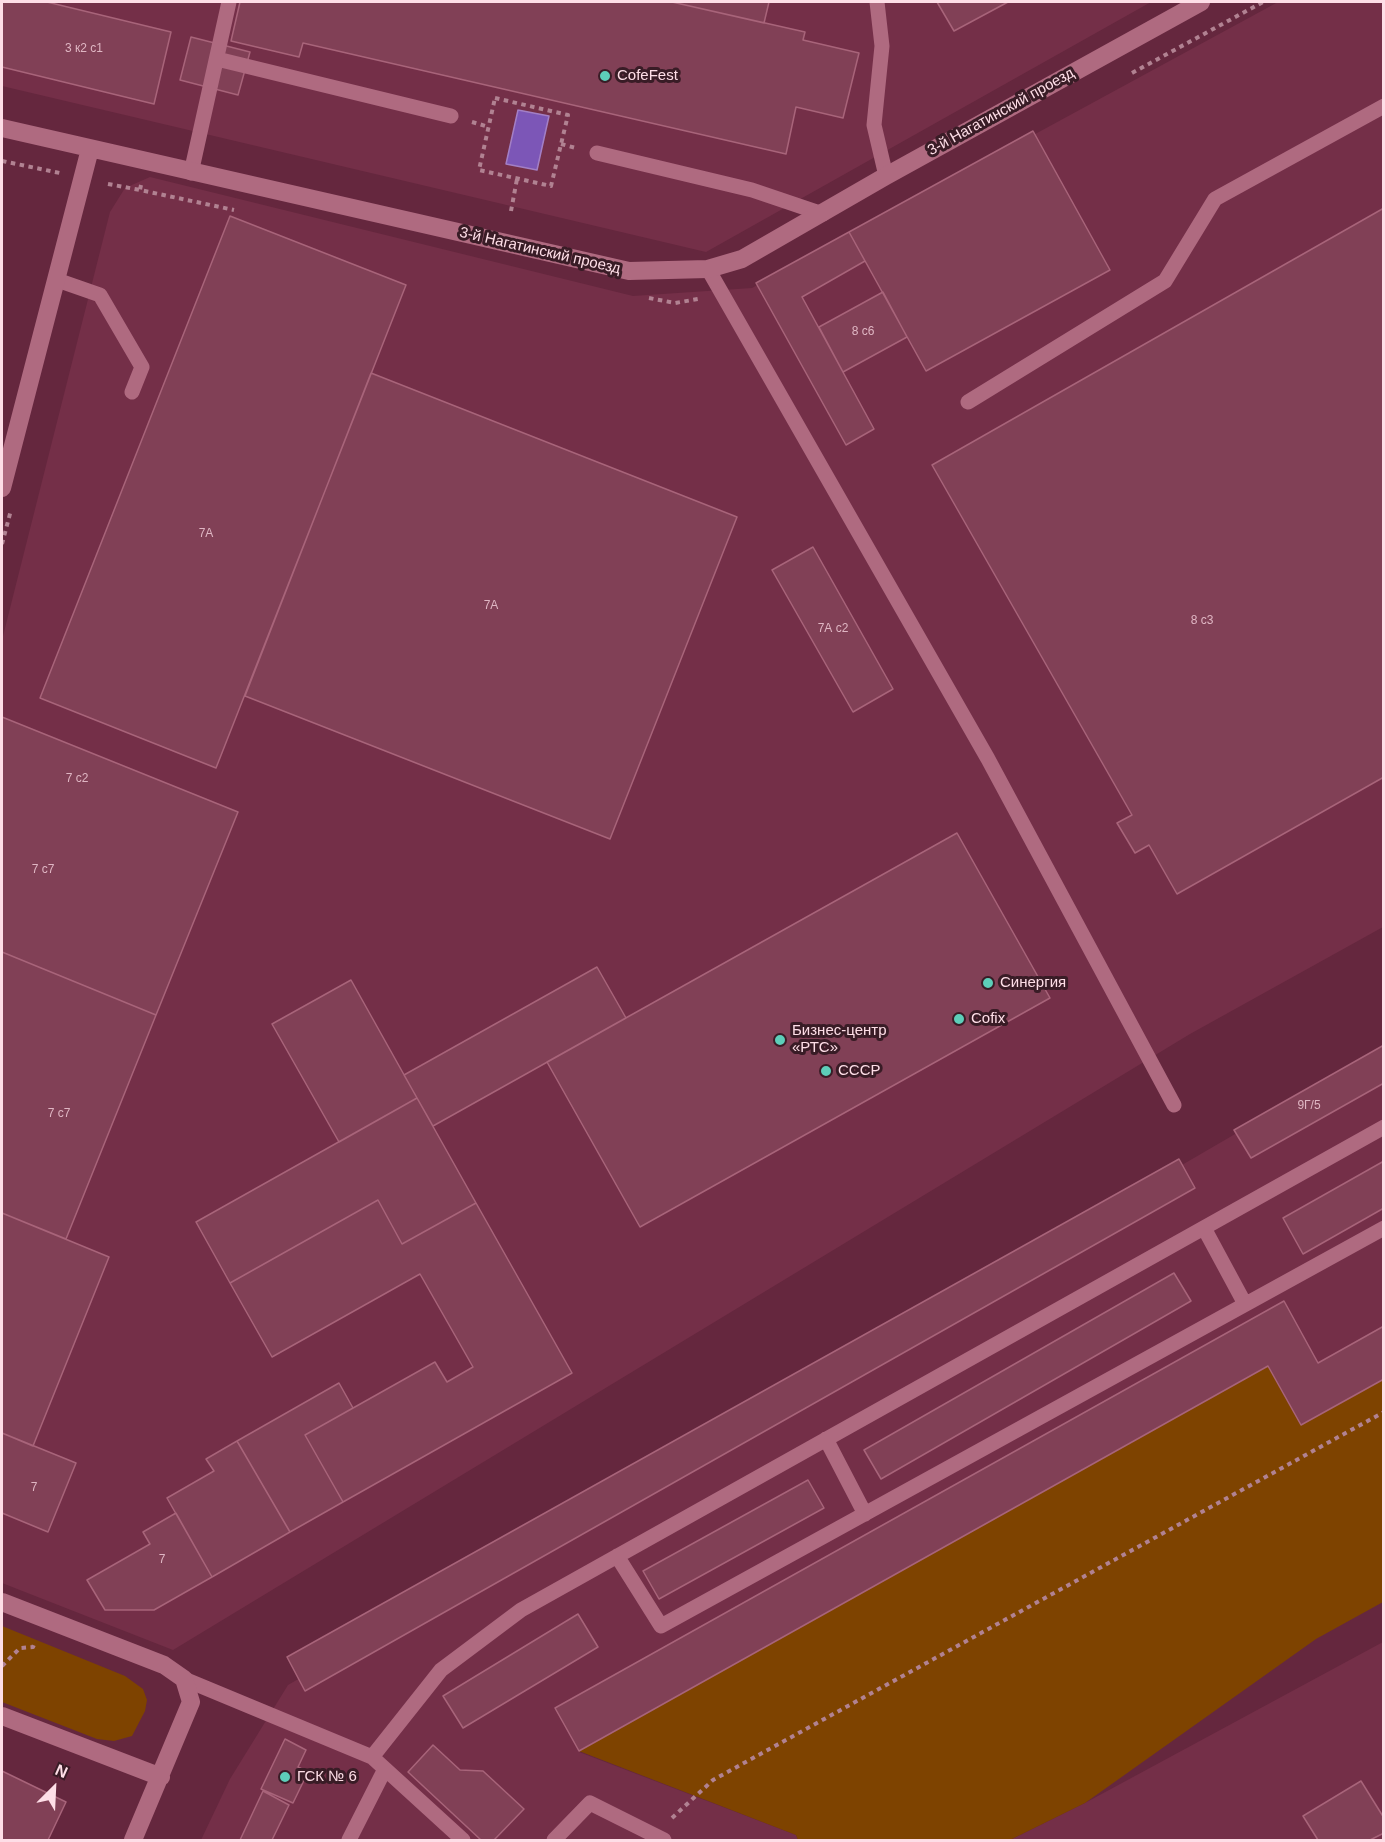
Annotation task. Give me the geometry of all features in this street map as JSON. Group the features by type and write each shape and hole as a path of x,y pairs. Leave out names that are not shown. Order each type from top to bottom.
{"street":[{"name":"3-й Нагатинский проезд","path":"2,128 629,272 708,269 742,259 885,176 1202,2"},
{"path":"2,488 90,149"},
{"path":"2,1602 164,1665 184,1679 191,1702 133,1840"},
{"path":"2,1716 161,1777"}],"lane":[{"path":"191,173 229,2"},
{"path":"877,2 882,46 874,125 885,176"},
{"path":"217,59 451,116"},
{"path":"968,402 1165,281 1215,199 1383,106"},
{"path":"597,153 752,190 823,214"},
{"path":"708,269 988,759 1174,1106"},
{"path":"57,280 100,295 142,367 132,392"},
{"path":"372,1757 441,1670 521,1610 1383,1127"},
{"path":"1204,1228 1245,1304"},
{"path":"617,1556 661,1626 1383,1228"},
{"path":"826,1439 865,1514"},
{"path":"184,1679 372,1757 463,1840"},
{"path":"349,1840 385,1769"},
{"path":"554,1840 590,1803 659,1838"}],"path":[{"path":"495,98 567,115 551,186 517,179 479,170 495,98"},
{"path":"511,211 517,179"},
{"path":"659,1838 713,1780 1383,1412"}],"shaded area":[{"path":"2,2 1151,2 706,252 2,86"},
{"path":"1278,2 1383,2 1383,927 1190,1034 173,1650 2,1583 2,640 110,212 125,188 150,177 633,296 752,288"},
{"path":"518,110 549,116 537,170 506,164"},
{"path":"1383,1048 1383,1379 579,1752 796,1835 798,1840 201,1840 230,1779 288,1685"},
{"path":"1268,1366 1383,1379 1383,1602 1316,1639 1085,1803 1010,1840 798,1840 796,1835 579,1751"},
{"path":"2,1626 125,1676 143,1689 147,1700 145,1711 132,1736 114,1741 97,1739 2,1702"},
{"path":"1383,1642 1383,1840 1010,1840 1085,1803"}],"building":[{"path":"2,2 47,2 171,32 154,104 2,67"},
{"path":"240,2 672,2 805,32 803,40 859,53 843,118 796,107 786,154 303,43 299,57 231,41"},
{"path":"672,2 769,2 764,23"},
{"path":"937,2 1008,2 954,31"},
{"path":"191,37 250,52 238,95 180,80"},
{"path":"1033,131 1110,270 926,371 849,232"},
{"path":"1384,208 1384,777 1177,894 1149,845 1135,853 1117,823 1132,815 932,465"},
{"path":"230,216 406,285 216,768 40,698"},
{"path":"849,232 865,261 802,297 874,429 846,445 756,283"},
{"path":"883,292 907,337 843,372 819,327"},
{"path":"371,373 737,517 610,839 245,696"},
{"path":"813,547 893,689 853,712 772,570"},
{"path":"2,717 238,812 156,1015 2,952"},
{"name":"Бизнес-центр «РТС»","path":"957,833 1050,998 640,1227 547,1062"},
{"path":"2,952 156,1015 66,1239 2,1213"},
{"path":"597,967 626,1018 433,1126 404,1075"},
{"path":"351,980 417,1098 339,1142 272,1024"},
{"path":"1384,1045 1384,1083 1251,1158 1234,1130"},
{"path":"417,1098 476,1203 402,1244 378,1200 230,1283 196,1222"},
{"path":"1179,1159 1195,1188 305,1691 287,1657"},
{"path":"1384,1161 1384,1208 1303,1254 1283,1218"},
{"path":"378,1200 402,1244 476,1203 572,1373 343,1502 305,1435 435,1362 447,1382 473,1367 420,1274 272,1357 230,1283"},
{"path":"2,1213 109,1257 33,1446 2,1433"},
{"path":"1174,1273 1191,1301 881,1479 864,1450"},
{"path":"1284,1301 1318,1363 1384,1326 1384,1379 1301,1425 1268,1366 579,1751 555,1708"},
{"path":"339,1383 353,1408 305,1435 343,1502 290,1532 237,1441"},
{"path":"2,1433 76,1463 48,1532 2,1513"},
{"path":"237,1441 290,1532 212,1577 167,1498 214,1471 206,1459"},
{"path":"808,1480 824,1508 659,1599 643,1571"},
{"path":"176,1513 212,1577 154,1610 105,1610 87,1580 150,1544 143,1532"},
{"path":"578,1614 598,1647 463,1728 443,1696"},
{"path":"285,1739 306,1750 298,1767 308,1772 293,1803 261,1789"},
{"path":"433,1745 460,1770 483,1771 524,1809 494,1840 481,1840 408,1772"},
{"path":"2,1771 66,1802 48,1840 2,1840"},
{"path":"1361,1781 1384,1818 1384,1833 1370,1840 1318,1840 1303,1816"},
{"path":"263,1791 289,1805 272,1840 240,1840"}],"place":[{"name":"CofeFest","path":"605,76"},
{"name":"Синергия","path":"988,983"},
{"name":"Cofix","path":"959,1019"},
{"name":"Бизнес-центр «РТС»","path":"780,1040"},
{"name":"СССР","path":"826,1071"},
{"name":"ГСК № 6","path":"285,1777"}]}
